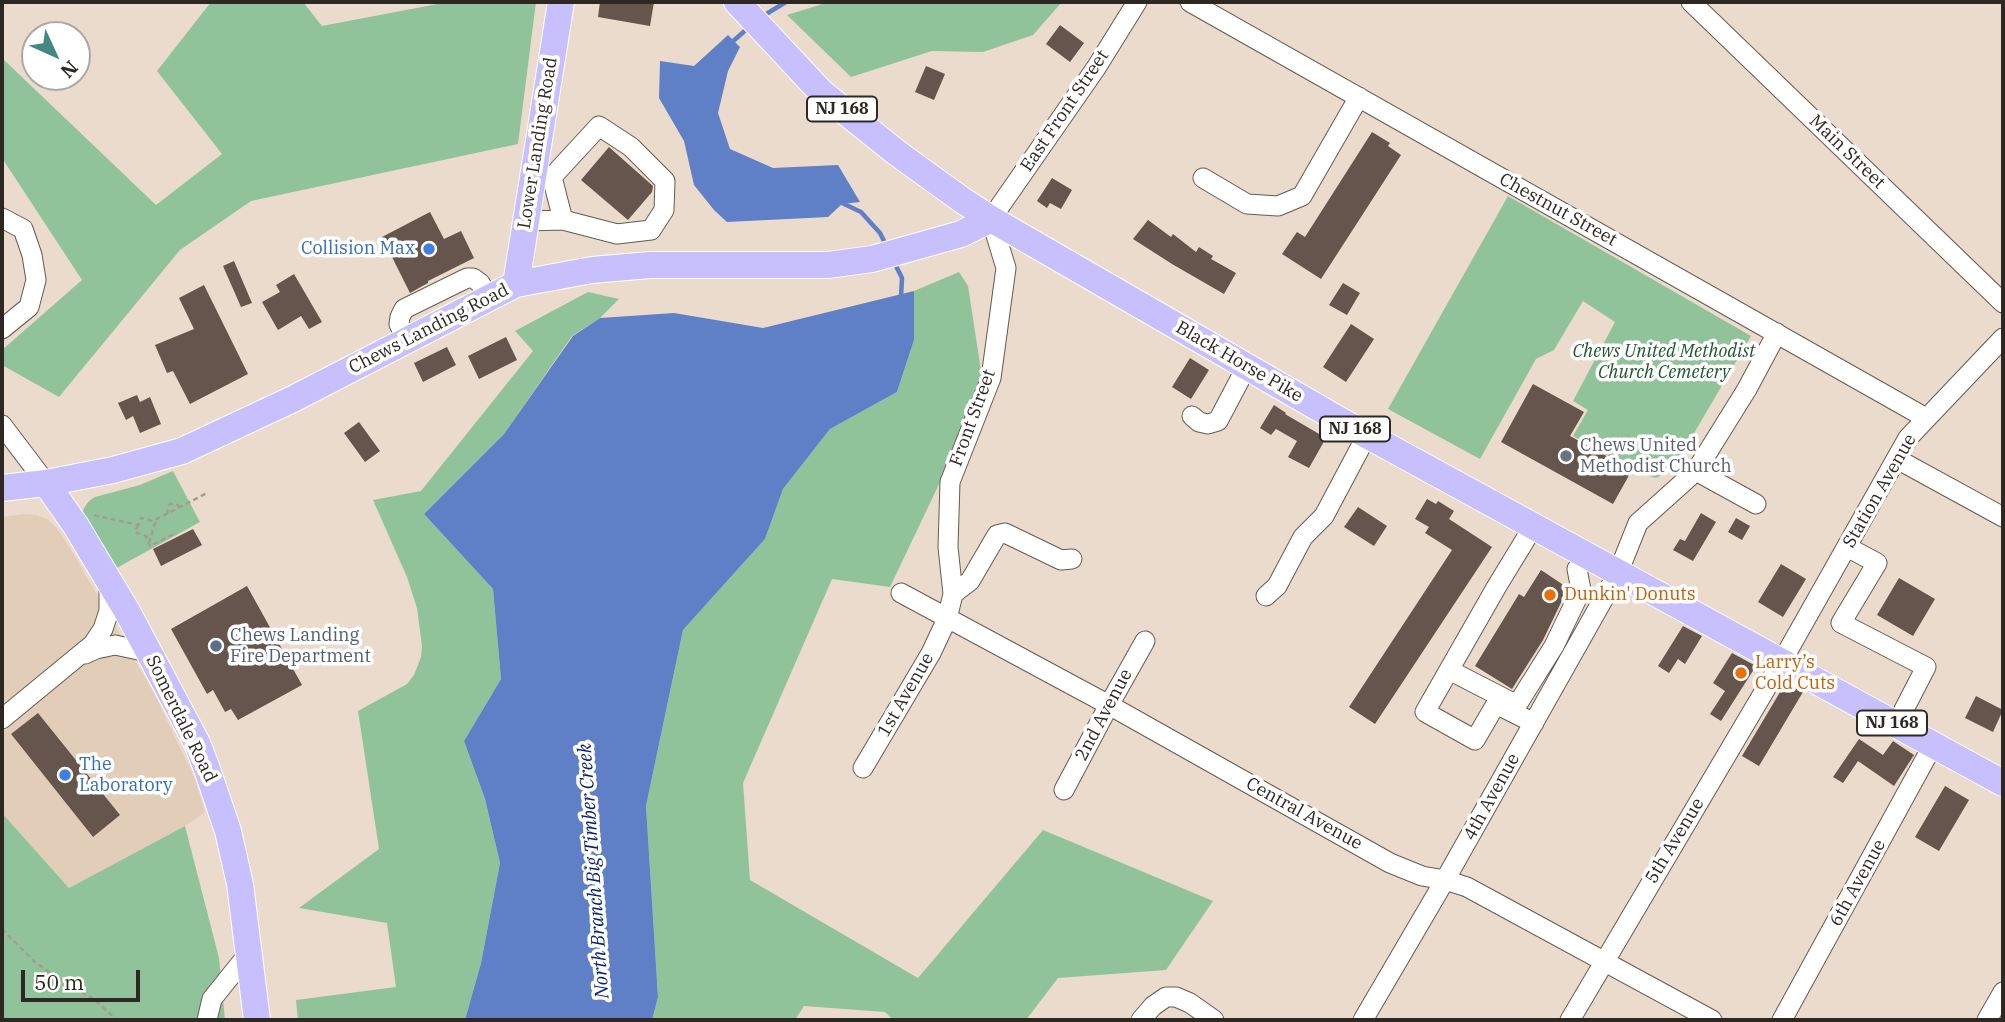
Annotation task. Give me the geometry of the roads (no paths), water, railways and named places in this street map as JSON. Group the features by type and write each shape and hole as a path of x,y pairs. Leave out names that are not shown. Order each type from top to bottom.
{"main road":[{"name":"Lower Landing Road","path":"516,284 526,221 542,177 561,2"},
{"name":"Black Horse Pike","path":"738,2 822,93 875,136 991,219 1367,435 2003,783"},
{"name":"Chews Landing Road","path":"2,488 46,483 113,470 183,451 293,399 516,284 592,270 650,265 828,265 872,259 961,234 991,219"},
{"name":"Somerdale Road","path":"46,483 76,526 128,613 197,743 216,791 240,884 257,1020"}],"street":[{"name":"East Front Street","path":"991,219 1096,68 1137,2"},
{"name":"Chestnut Street","path":"1190,2 1926,418"},
{"name":"Main Street","path":"1692,2 2003,303"},
{"path":"1203,177 1247,204 1278,206 1302,196 1359,97"},
{"path":"526,221 563,220 617,234 651,230 664,210 665,181 631,147 599,126 569,161 542,177 563,220"},
{"path":"2,218 23,229 32,255 36,280 29,307 2,329"},
{"name":"Front Street","path":"947,619 953,594 948,547 950,482 990,378 1006,268 991,219"},
{"name":"4th Avenue","path":"1363,1020 1618,573 1638,523 1696,471 1777,333"},
{"name":"Station Avenue","path":"1781,663 1908,438 2003,338"},
{"path":"1192,416 1199,422 1208,424 1218,421 1247,366"},
{"path":"2,425 46,483"},
{"path":"1266,596 1277,586 1303,537 1324,516 1367,435"},
{"path":"1897,459 2003,517"},
{"path":"1696,471 1756,504"},
{"path":"1533,527 1425,712 1475,740 1555,646 1581,590 1577,569 1586,555"},
{"path":"953,594 971,581 997,535 1005,533 1062,560 1072,559"},
{"path":"1847,547 1877,563 1841,623 1926,667 1896,725"},
{"path":"2,719 93,644 103,629 109,611 109,584"},
{"name":"Central Avenue","path":"901,593 1109,705 1390,863 1422,876 1467,887 1713,1020"},
{"name":"1st Avenue","path":"863,768 931,653 947,619"},
{"name":"2nd Avenue","path":"1065,790 1145,641"},
{"path":"81,656 115,645 148,652"},
{"name":"5th Avenue","path":"1570,1020 1781,663"},
{"path":"1449,670 1505,702 1534,723"},
{"name":"6th Avenue","path":"1782,1020 1933,745"},
{"path":"206,1020 212,999 249,953"},
{"path":"1987,1020 2003,992"},
{"path":"1141,1020 1153,1006 1166,997 1175,997 1190,1003 1214,1020"}],"water":[{"path":"728,35 740,47 728,71 718,113 730,149 773,168 838,165 860,202 842,204 828,217 727,222 694,185 684,141 659,98 660,61 694,66"},
{"path":"914,291 914,340 897,392 830,429 783,489 765,539 683,630 646,806 658,997 652,1020 465,1020 481,963 500,863 485,799 464,741 501,679 493,589 424,514 504,434 573,336 600,318 674,313 763,328"}],"waterway":[{"name":"North Branch Big Timber Creek","path":"763,16 786,2"},
{"name":"North Branch Big Timber Creek","path":"731,43 748,28"},
{"name":"North Branch Big Timber Creek","path":"840,202 861,212 880,233 886,245"},
{"name":"North Branch Big Timber Creek","path":"894,262 902,278 901,297"}],"place":[{"name":"Collision Max","path":"429,249"},
{"name":"Chews United Methodist Church","path":"1566,456"},
{"name":"Dunkin' Donuts","path":"1550,595"},
{"name":"Chews Landing Fire Department","path":"216,646"},
{"name":"Larry’s Cold Cuts","path":"1741,673"},
{"name":"The Laboratory","path":"65,775"}],"park label":[{"name":"Chews United Methodist Church Cemetery","path":"1664,362"}]}
